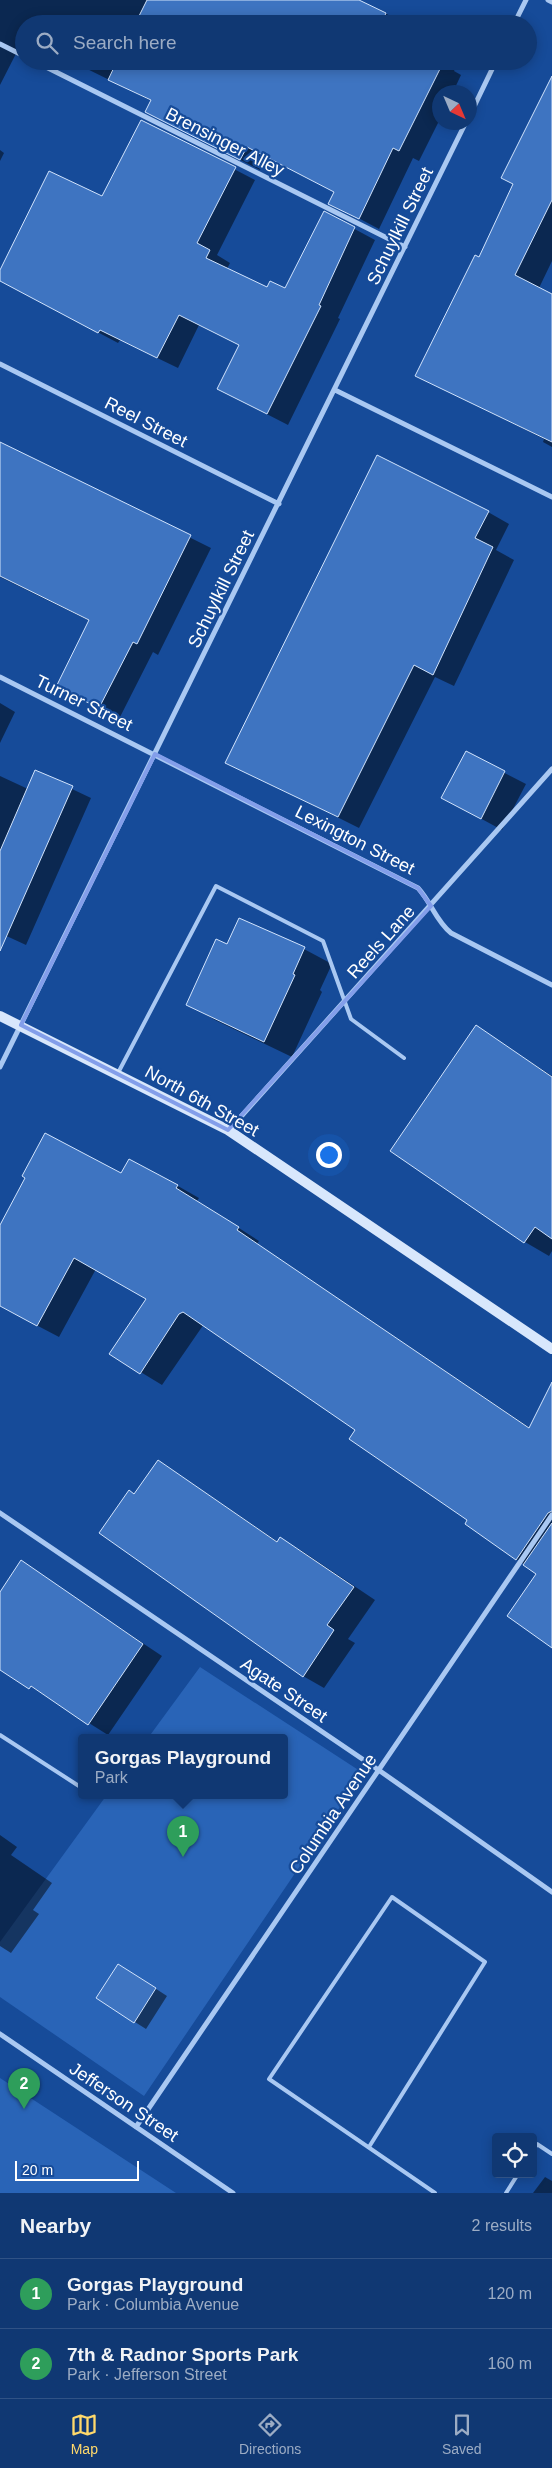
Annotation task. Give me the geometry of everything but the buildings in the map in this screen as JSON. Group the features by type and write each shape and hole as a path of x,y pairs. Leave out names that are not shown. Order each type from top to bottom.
{"main road":[{"name":"North 6th Street","path":"0,1016 228,1130 552,1349"}],"street":[{"path":"518,15 526,0"},
{"path":"548,0 552,2"},
{"path":"0,44 15,52"},
{"name":"Brensinger Alley","path":"52,70 405,247"},
{"path":"477,100 492,70"},
{"name":"Schuylkill Street","path":"0,1067 462,130"},
{"name":"Reel Street","path":"0,364 279,504"},
{"path":"335,390 552,497"},
{"name":"Turner Street","path":"0,677 155,754"},
{"name":"Lexington Street","path":"155,754 418,888 442,926 451,934 552,985"},
{"name":"Reels Lane","path":"228,1130 345,1002 552,769"},
{"name":"Agate Street","path":"0,1513 380,1771 552,1892"},
{"name":"Columbia Avenue","path":"136,2127 552,1516"},
{"name":"Jefferson Street","path":"0,2034 233,2193"}],"lane":[{"path":"117,1074 216,886 324,941 351,1020 404,1058"},
{"path":"0,1735 78,1785"},
{"path":"369,2147 485,1962 392,1897 270,2079 435,2193"},
{"path":"537,2145 538,2144 552,2154"},
{"path":"506,2193 515,2178"}],"highlighted area":[{"path":"155,754 418,888 431,906 228,1130 21,1025"}],"shaded area":[{"path":"200,1667 363,1773 144,2096 0,1997 0,1942 104,1799 288,1799 288,1734 151,1734"},
{"path":"0,2078 176,2193 0,2193"}],"place":[{"name":"Gorgas Playground","path":"183,1857"},
{"name":"7th & Radnor Sports Park","path":"24,2109"}]}
